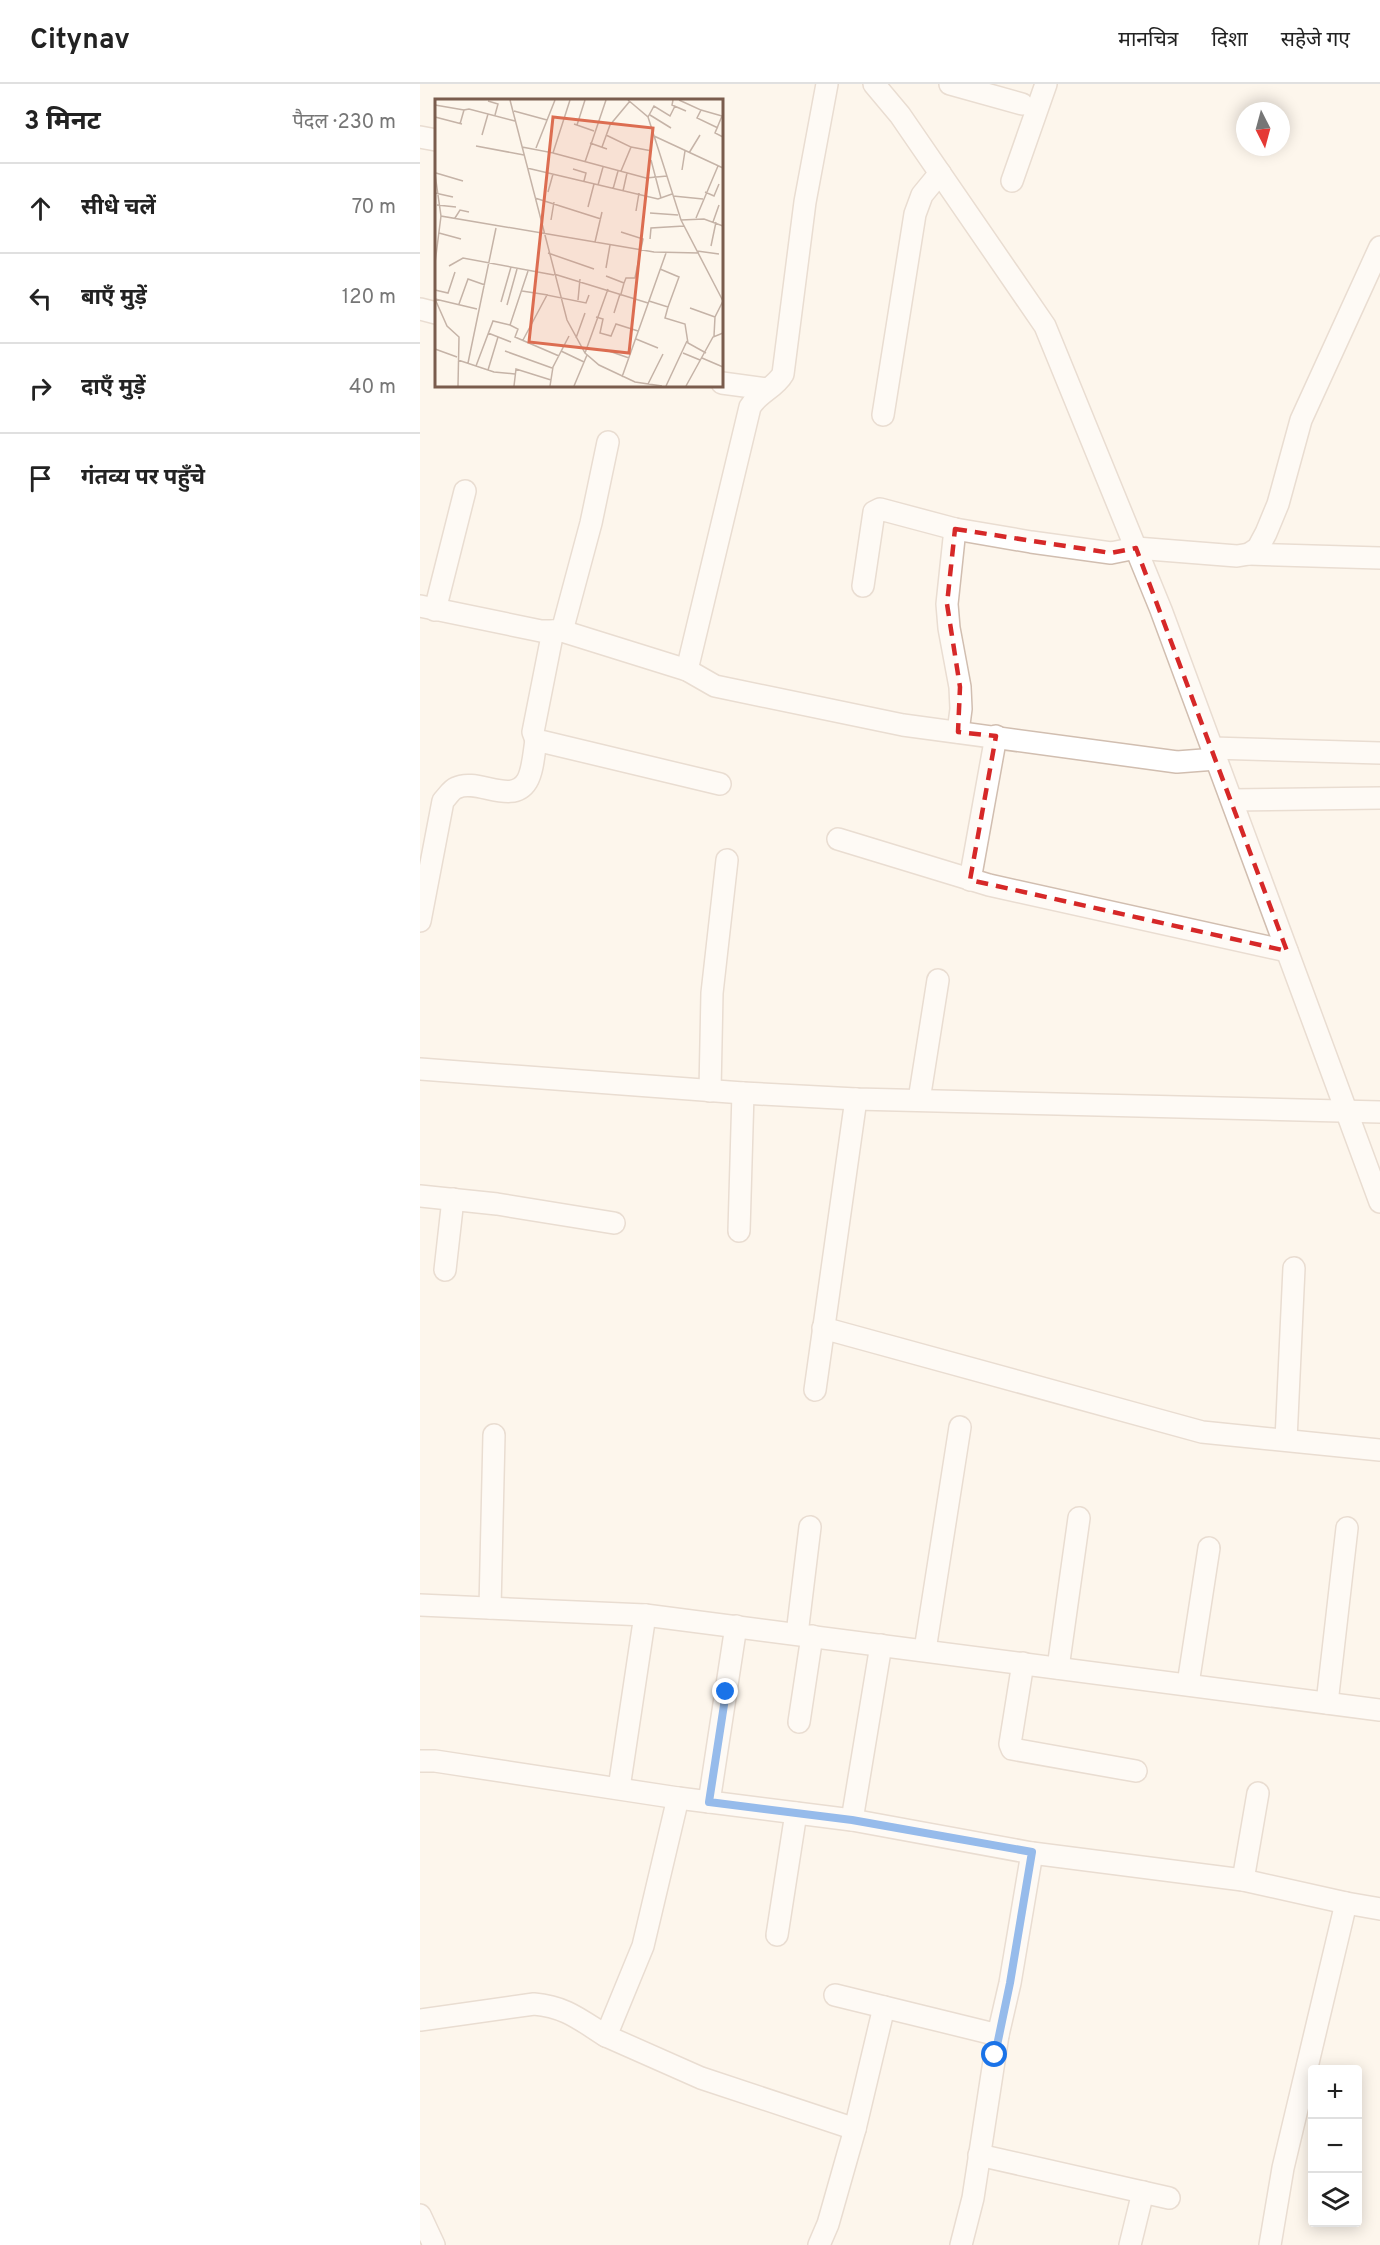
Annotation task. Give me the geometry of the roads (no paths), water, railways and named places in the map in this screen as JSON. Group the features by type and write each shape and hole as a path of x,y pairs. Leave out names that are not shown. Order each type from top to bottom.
{"street":[{"path":"687,670 750,407 755,398 780,381 783,374 805,202 827,84"},
{"path":"874,84 900,115 1045,326 1161,610 1380,1202"},
{"path":"950,84 1022,104"},
{"path":"1012,181 1046,84"},
{"path":"420,137 435,140"},
{"path":"883,415 915,214 922,195 940,173"},
{"path":"1249,554 1258,548 1266,533 1278,504 1301,420 1380,247"},
{"path":"420,309 435,312"},
{"path":"723,383 767,389"},
{"path":"420,921 443,801 454,788 469,784 504,792 521,788 528,780 536,740 533,732 557,631 591,523 608,442"},
{"path":"465,491 428,608 541,631 557,631 687,670 715,686 903,725 1177,762 1214,753 1380,753"},
{"path":"863,586 874,512 877,510 955,530 1104,552 1123,552 1136,548 1237,556 1249,554 1380,558"},
{"path":"955,530 948,603 949,628 960,687 961,709 958,732"},
{"path":"970,879 996,736"},
{"path":"536,740 720,784"},
{"path":"1232,800 1380,798"},
{"path":"838,839 970,879 1287,951"},
{"path":"710,1091 712,993 727,860"},
{"path":"919,1100 938,980"},
{"path":"420,1069 710,1091 856,1099 1380,1112"},
{"path":"740,1231 744,1093"},
{"path":"815,1390 856,1099"},
{"path":"420,1196 497,1204 614,1223"},
{"path":"445,1270 453,1199"},
{"path":"1286,1440 1294,1268"},
{"path":"824,1328 1202,1432 1380,1450"},
{"path":"925,1650 960,1427"},
{"path":"490,1608 494,1435"},
{"path":"1058,1668 1079,1518"},
{"path":"799,1722 810,1527"},
{"path":"1326,1703 1347,1528"},
{"path":"1188,1684 1209,1548"},
{"path":"420,1605 645,1615 1380,1710"},
{"path":"619,1788 645,1615"},
{"path":"709,1802 736,1626"},
{"path":"852,1820 881,1645"},
{"path":"1023,1664 1010,1744 1012,1749 1136,1771"},
{"path":"420,1761 852,1820 1032,1852 1243,1880 1380,1910"},
{"path":"1243,1880 1258,1793"},
{"path":"606,2036 643,1946 678,1798"},
{"path":"777,1935 796,1813"},
{"path":"961,2245 973,2198 998,2036 1010,1983 1032,1852"},
{"path":"1270,2245 1283,2168 1346,1903"},
{"path":"835,1995 998,2036"},
{"path":"420,2020 534,2004 562,2009 606,2036 701,2078 855,2129"},
{"path":"819,2245 828,2224 855,2129 884,2007"},
{"path":"979,2155 1169,2198"},
{"path":"1130,2245 1143,2192"},
{"path":"420,2215 434,2245"}]}
